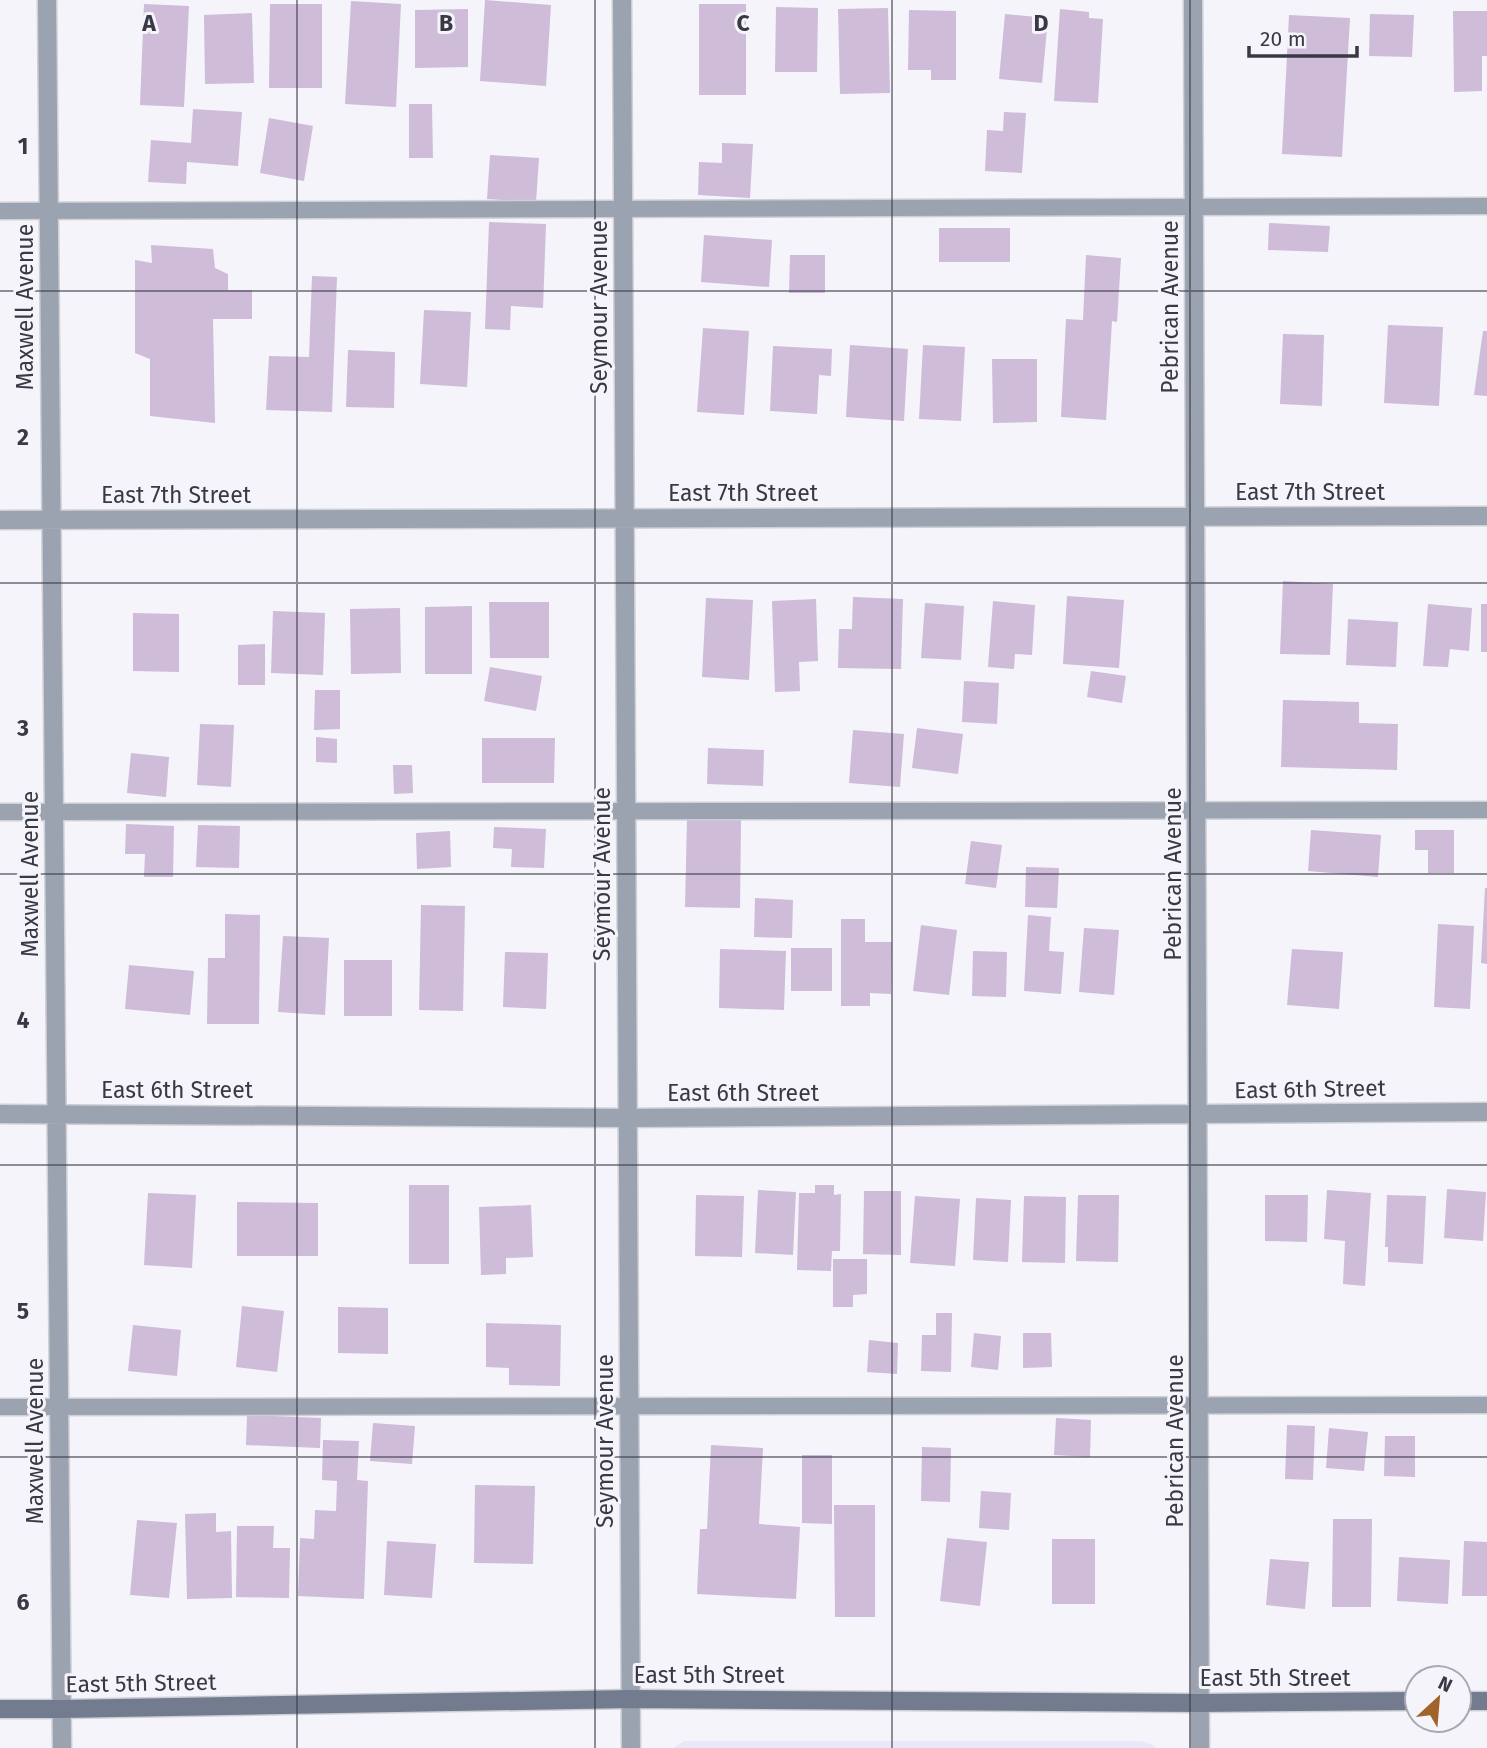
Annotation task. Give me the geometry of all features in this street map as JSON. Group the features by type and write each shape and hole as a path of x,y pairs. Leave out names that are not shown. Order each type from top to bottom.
{"street":[{"name":"Maxwell Avenue","path":"47,0 62,1748"},
{"name":"Seymour Avenue","path":"622,0 631,1748"},
{"name":"Pebrican Avenue","path":"1193,0 1200,1748"},
{"name":"East 7th Street","path":"0,520 1487,516"},
{"name":"East 6th Street","path":"0,1114 628,1118 1487,1112"},
{"name":"East 5th Street","path":"0,1709 630,1699 1200,1703 1403,1701"}],"lane":[{"path":"0,211 1487,206"},
{"path":"0,813 1487,810"},
{"path":"0,1407 1487,1405"}],"shaded area":[{"path":"684,1741 1141,1741 1156,1748 673,1748"}],"building":[{"path":"485,0 551,5 546,86 480,81"},
{"path":"351,1 401,4 396,107 345,104"},
{"path":"144,4 189,6 184,107 140,105"},
{"path":"270,4 322,4 322,88 269,88"},
{"path":"699,4 746,4 746,95 699,95"},
{"path":"776,7 818,8 817,72 775,72"},
{"path":"888,8 890,93 840,94 838,9"},
{"path":"468,9 468,67 415,68 415,10"},
{"path":"1060,9 1089,12 1089,18 1103,19 1098,103 1054,101"},
{"path":"909,10 956,11 956,80 931,80 931,70 908,70"},
{"path":"1453,11 1487,11 1487,56 1482,56 1482,91 1454,92"},
{"path":"252,13 254,83 205,84 204,15"},
{"path":"1005,14 1048,18 1042,83 999,79"},
{"path":"1370,14 1414,15 1412,57 1369,56"},
{"path":"1289,15 1350,18 1342,157 1282,154"},
{"path":"409,104 432,104 433,158 409,158"},
{"path":"193,109 242,112 238,166 187,162 186,184 148,182 151,140 191,143"},
{"path":"1004,112 1026,113 1022,173 985,171 987,130 1003,131"},
{"path":"269,118 313,126 304,181 260,173"},
{"path":"722,143 753,144 750,198 698,195 699,162 722,163"},
{"path":"490,155 539,158 536,202 487,199"},
{"path":"489,222 546,224 543,308 511,306 510,330 485,329"},
{"path":"1269,223 1330,226 1328,252 1268,250"},
{"path":"939,228 1010,228 1010,262 939,262"},
{"path":"704,235 772,240 769,287 701,282"},
{"path":"151,245 213,249 215,268 228,274 228,290 252,290 252,319 213,319 215,423 150,416 150,359 135,353 135,260 152,263"},
{"path":"790,255 825,255 825,293 789,293"},
{"path":"1086,255 1121,258 1117,322 1112,321 1106,420 1061,417 1066,319 1083,320"},
{"path":"312,276 337,277 332,412 266,410 269,356 309,357"},
{"path":"424,310 471,312 467,387 420,384"},
{"path":"1388,325 1443,327 1439,406 1384,403"},
{"path":"703,328 749,331 744,415 697,412"},
{"path":"1483,331 1487,331 1487,396 1474,395"},
{"path":"1283,334 1324,335 1322,406 1280,404"},
{"path":"850,345 908,349 904,421 846,417"},
{"path":"923,345 965,347 961,421 919,419"},
{"path":"773,346 832,349 831,376 819,375 817,414 770,411"},
{"path":"348,350 395,352 394,408 346,407"},
{"path":"992,359 1037,359 1037,422 993,423"},
{"path":"1283,581 1333,584 1330,655 1280,654"},
{"path":"1067,596 1124,600 1119,668 1063,664"},
{"path":"853,597 903,599 901,669 838,668 839,629 852,629"},
{"path":"706,598 753,600 749,680 702,677"},
{"path":"816,599 818,661 799,662 800,691 775,692 772,601"},
{"path":"993,601 1035,605 1032,655 1015,654 1014,669 988,667"},
{"path":"489,602 549,602 549,658 490,658"},
{"path":"925,603 964,606 961,660 921,658"},
{"path":"1428,604 1472,608 1469,651 1450,649 1448,667 1423,666"},
{"path":"1481,604 1487,604 1487,652 1481,652"},
{"path":"472,606 472,674 425,674 425,607"},
{"path":"400,608 401,673 351,674 350,609"},
{"path":"273,611 325,613 323,675 271,673"},
{"path":"133,613 179,614 179,672 133,671"},
{"path":"1348,619 1398,622 1396,667 1346,665"},
{"path":"265,644 265,685 238,685 238,645"},
{"path":"490,667 542,676 536,711 484,701"},
{"path":"1091,671 1126,676 1122,703 1087,697"},
{"path":"964,681 999,683 997,724 962,722"},
{"path":"315,690 340,690 340,729 314,730"},
{"path":"1283,700 1359,702 1359,723 1398,724 1397,770 1281,767"},
{"path":"200,724 234,725 231,787 197,785"},
{"path":"917,728 963,734 958,774 912,768"},
{"path":"853,730 904,734 900,787 849,783"},
{"path":"316,737 337,739 337,763 316,762"},
{"path":"482,738 555,738 554,783 482,783"},
{"path":"708,748 764,750 763,786 707,784"},
{"path":"131,753 169,757 166,797 127,793"},
{"path":"393,765 412,765 413,793 394,794"},
{"path":"687,819 741,820 740,908 685,907"},
{"path":"126,824 174,826 173,877 144,877 145,854 125,854"},
{"path":"198,825 240,826 239,868 196,867"},
{"path":"494,827 546,829 544,868 511,867 512,849 493,848"},
{"path":"1311,830 1381,835 1378,877 1308,871"},
{"path":"1415,830 1454,830 1454,873 1428,873 1428,850 1415,850"},
{"path":"450,831 451,867 417,869 416,833"},
{"path":"971,841 1002,845 996,888 965,884"},
{"path":"1026,867 1059,868 1057,908 1025,907"},
{"path":"1487,888 1487,964 1481,963"},
{"path":"755,898 793,900 792,938 754,937"},
{"path":"421,905 465,906 463,1011 419,1010"},
{"path":"225,914 260,915 259,1024 207,1024 208,958 225,958"},
{"path":"1028,915 1051,917 1049,951 1064,952 1061,994 1024,991"},
{"path":"841,919 865,919 865,942 892,942 891,994 870,993 870,1006 841,1006"},
{"path":"1438,924 1474,926 1470,1009 1434,1007"},
{"path":"921,925 957,930 949,995 913,991"},
{"path":"1084,928 1119,930 1114,995 1079,992"},
{"path":"283,936 329,938 325,1015 278,1012"},
{"path":"791,948 832,948 832,991 791,991"},
{"path":"720,949 786,951 784,1010 719,1008"},
{"path":"1292,949 1343,952 1339,1009 1287,1005"},
{"path":"973,951 1007,952 1006,997 972,996"},
{"path":"505,952 548,953 546,1009 503,1007"},
{"path":"344,960 392,960 392,1016 344,1016"},
{"path":"129,965 194,971 190,1015 125,1009"},
{"path":"409,1185 449,1185 449,1264 409,1264"},
{"path":"815,1185 834,1185 834,1195 841,1194 840,1251 832,1251 831,1271 797,1270 799,1193 815,1193"},
{"path":"1447,1189 1486,1192 1483,1241 1444,1238"},
{"path":"758,1190 796,1192 793,1255 755,1253"},
{"path":"1327,1190 1371,1193 1365,1286 1343,1284 1345,1241 1324,1239"},
{"path":"864,1191 901,1191 901,1255 863,1254"},
{"path":"148,1193 196,1195 192,1268 144,1265"},
{"path":"696,1195 744,1196 742,1257 695,1256"},
{"path":"1078,1195 1119,1195 1118,1262 1076,1261"},
{"path":"1265,1195 1308,1195 1307,1242 1265,1241"},
{"path":"1387,1195 1426,1196 1423,1264 1388,1262 1388,1247 1385,1247"},
{"path":"915,1196 960,1199 955,1266 910,1263"},
{"path":"1024,1196 1066,1197 1065,1263 1022,1262"},
{"path":"976,1198 1011,1200 1008,1262 973,1260"},
{"path":"237,1202 318,1203 318,1256 237,1256"},
{"path":"531,1205 533,1257 506,1258 506,1274 481,1275 479,1207"},
{"path":"833,1259 867,1259 867,1294 853,1295 853,1307 833,1307"},
{"path":"242,1306 284,1311 277,1372 236,1367"},
{"path":"338,1307 388,1308 388,1354 338,1353"},
{"path":"936,1313 952,1313 951,1372 921,1371 922,1335 936,1335"},
{"path":"486,1323 561,1325 560,1386 509,1385 509,1368 486,1367"},
{"path":"133,1325 181,1330 177,1376 128,1371"},
{"path":"974,1333 1001,1336 998,1370 971,1367"},
{"path":"1023,1333 1051,1333 1052,1367 1023,1368"},
{"path":"869,1340 898,1343 897,1374 867,1372"},
{"path":"247,1415 321,1418 320,1448 246,1445"},
{"path":"1056,1418 1091,1420 1090,1457 1054,1455"},
{"path":"373,1423 415,1426 412,1464 370,1461"},
{"path":"1287,1425 1315,1426 1313,1480 1285,1479"},
{"path":"1329,1428 1368,1432 1364,1471 1326,1468"},
{"path":"1385,1436 1415,1436 1415,1477 1384,1476"},
{"path":"323,1440 359,1441 357,1480 368,1481 364,1599 298,1596 300,1538 314,1539 315,1510 336,1511 337,1481 322,1480"},
{"path":"711,1445 763,1448 759,1524 800,1527 796,1599 697,1594 700,1529 707,1529"},
{"path":"922,1447 951,1448 950,1502 921,1501"},
{"path":"802,1455 832,1455 832,1524 802,1523"},
{"path":"475,1485 535,1486 533,1564 474,1563"},
{"path":"981,1491 1011,1493 1009,1530 979,1528"},
{"path":"834,1505 875,1505 875,1617 835,1617"},
{"path":"216,1513 216,1532 231,1531 232,1598 187,1599 185,1514"},
{"path":"1333,1519 1372,1519 1371,1607 1332,1607"},
{"path":"137,1520 177,1523 169,1598 130,1595"},
{"path":"237,1526 274,1526 273,1548 290,1548 289,1598 236,1597"},
{"path":"947,1538 987,1542 980,1606 940,1601"},
{"path":"1052,1539 1095,1539 1095,1604 1052,1604"},
{"path":"387,1541 436,1544 432,1598 384,1595"},
{"path":"1464,1541 1487,1542 1487,1596 1462,1596"},
{"path":"1399,1557 1450,1560 1448,1604 1397,1601"},
{"path":"1270,1559 1309,1562 1305,1609 1266,1605"}]}
